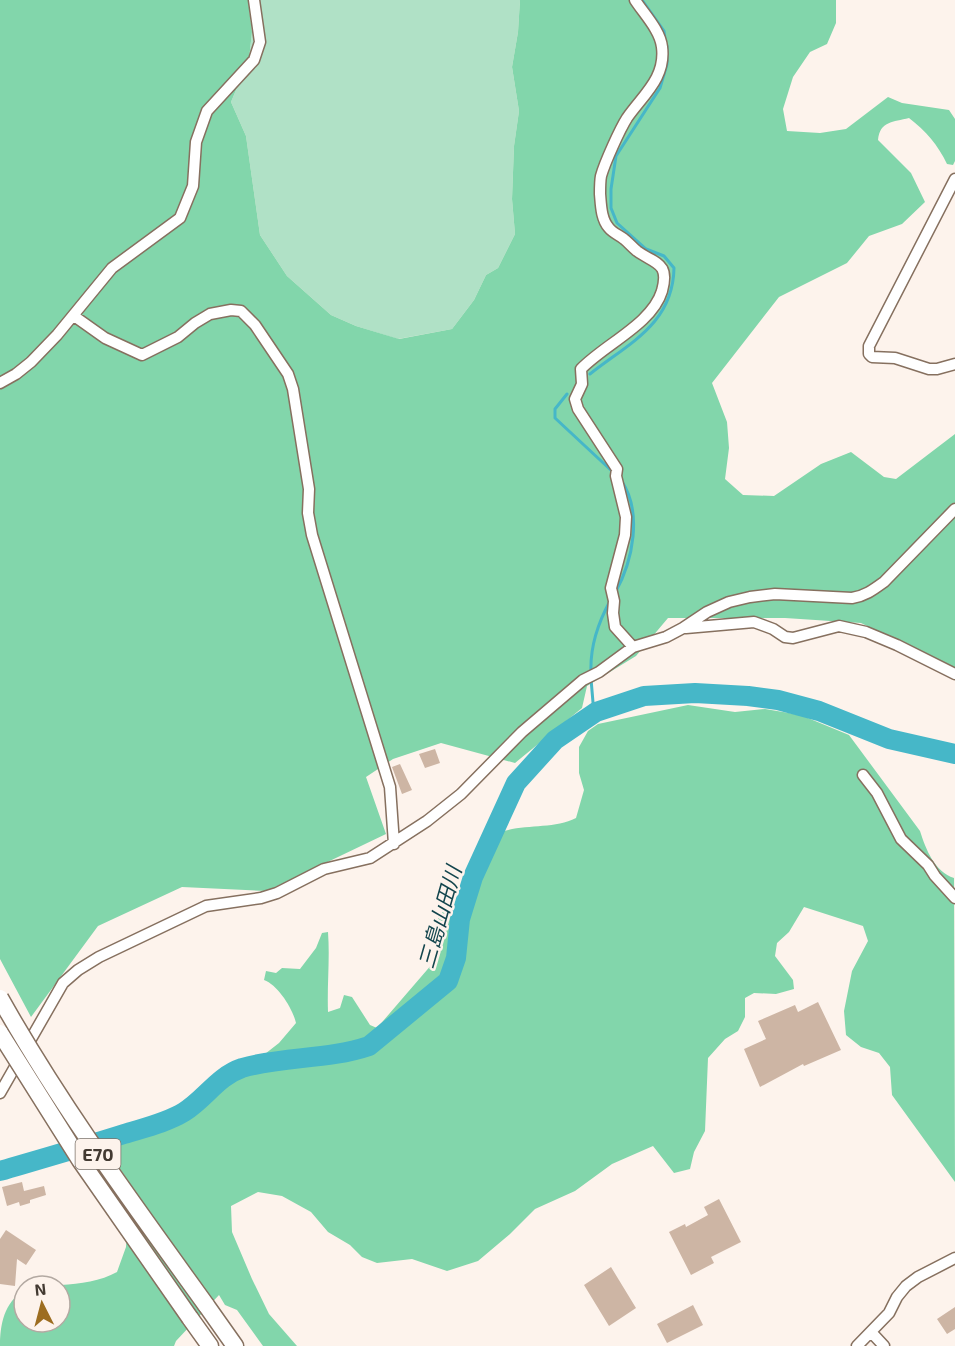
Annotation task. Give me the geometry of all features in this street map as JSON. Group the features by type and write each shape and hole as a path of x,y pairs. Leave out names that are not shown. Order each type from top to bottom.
{"highway":[{"name":"E70","path":"0,998 97,1152 235,1346"},
{"name":"E70","path":"0,1033 80,1160 210,1346"}],"street":[{"path":"0,383 31,362 74,316 112,268 180,218 193,186 196,142 207,111 254,60 260,42 254,0"},
{"path":"633,647 615,627 612,614 614,602 611,588 625,535 626,517 616,472 578,409 575,399 582,384 581,369 643,319 657,302 664,283 662,267 610,230 605,222 602,209 600,178 627,118 651,89 659,74 662,58 662,45 658,34 635,0"},
{"path":"955,179 868,346 872,357 895,358 919,368 937,369 955,364"},
{"path":"74,316 105,338 130,352 142,355 178,337 210,314 231,310 241,311 255,325 288,374 293,389 309,489 310,524 390,788 394,844"},
{"path":"0,1094 63,983 78,969 206,906 261,898 277,893 324,869 370,858 427,821 461,794 522,732 583,680 599,672 633,647 666,637 707,612 729,602 750,597 774,594 861,597 884,582 955,509"},
{"path":"683,628 731,622 754,622 773,629 785,637 793,638 839,626 877,637 955,674"},
{"path":"862,775 877,793 901,839 928,865 934,876 955,898"},
{"path":"857,1346 889,1313 897,1297 910,1282 955,1258"},
{"path":"871,1332 885,1346"}],"green space":[{"path":"0,0 248,0 252,32 249,59 231,102 246,136 260,235 287,276 331,315 356,326 399,339 452,329 474,300 486,275 498,268 515,234 512,199 514,146 519,111 512,67 518,32 520,0 836,0 836,23 827,44 810,52 793,77 783,109 787,131 820,133 846,129 888,97 902,103 949,110 955,119 955,161 953,165 947,164 931,139 909,118 888,123 881,129 878,140 911,173 925,202 902,224 869,236 847,263 779,297 712,383 727,422 729,448 725,479 743,495 774,496 821,464 851,452 884,477 896,479 955,434 955,669 861,623 785,618 668,618 636,656 587,686 582,708 515,763 441,743 393,759 366,777 386,834 267,891 182,887 98,926 31,1017 0,959"},
{"path":"248,0 520,0 518,32 512,67 519,111 514,146 512,199 515,234 498,268 486,275 474,300 452,329 398,339 356,326 331,315 287,276 260,235 246,136 231,102 249,59 252,32"},
{"path":"688,705 735,712 765,709 789,713 803,716 849,735 920,831 928,853 936,866 954,878 955,1182 892,1095 890,1067 879,1053 861,1047 846,1035 844,1011 852,971 868,941 863,926 804,907 789,932 777,943 775,956 793,980 794,989 776,994 754,993 745,998 745,1017 738,1031 725,1039 708,1058 705,1131 694,1152 690,1169 674,1173 653,1146 612,1164 575,1191 535,1209 478,1261 447,1271 412,1259 377,1263 362,1257 350,1245 328,1232 311,1212 282,1196 258,1192 231,1206 232,1232 269,1314 297,1346 263,1346 237,1310 225,1305 219,1295 176,1341 174,1346 0,1346 4,1315 12,1301 12,1334 72,1334 72,1284 104,1278 117,1272 126,1247 129,1182 114,1160 112,1147 123,1142 137,1140 159,1124 219,1090 279,1043 296,1023 284,998 264,980 266,971 276,973 282,968 300,969 316,948 322,933 328,932 328,1012 340,1008 344,995 352,997 370,1025 377,1028 439,956 438,917 481,871 499,833 518,828 558,824 576,818 584,790 579,773 579,747 588,731 598,724"}],"building":[{"path":"435,749 440,763 425,768 419,754"},
{"path":"400,764 412,790 402,794 392,767"},
{"path":"818,1002 841,1050 804,1066 803,1064 760,1087 744,1049 766,1039 758,1021 795,1005 798,1012"},
{"path":"22,1182 24,1191 44,1186 46,1195 20,1206 19,1202 7,1206 2,1187"},
{"path":"719,1199 741,1242 711,1257 714,1263 691,1275 669,1232 685,1224 686,1227 708,1215 704,1207"},
{"path":"6,1230 36,1250 26,1265 17,1259 16,1274 12,1274 12,1286 0,1284 0,1239"},
{"path":"611,1267 636,1308 609,1326 584,1285"},
{"path":"693,1305 703,1325 667,1343 657,1324"},
{"path":"955,1307 955,1329 947,1334 937,1319"}],"waterway":[{"path":"642,0 664,31 665,39"},
{"path":"590,374 646,330 666,304 672,287 674,268 664,256 646,249 617,223 611,208 611,189 616,156 660,88 667,64 667,46"},
{"path":"567,394 555,409 555,418 614,473"},
{"path":"615,593 631,552 634,521 628,493 621,480"},
{"path":"591,672 596,636 610,601"},
{"path":"591,679 594,714"},
{"name":"三島山田川","path":"0,1171 170,1119 192,1107 226,1076 242,1068 273,1061 338,1054 369,1046 448,981 456,958 460,919 473,877 516,783 555,740 596,712 644,696 695,693 748,696 778,700 819,711 889,739 955,754"}]}
